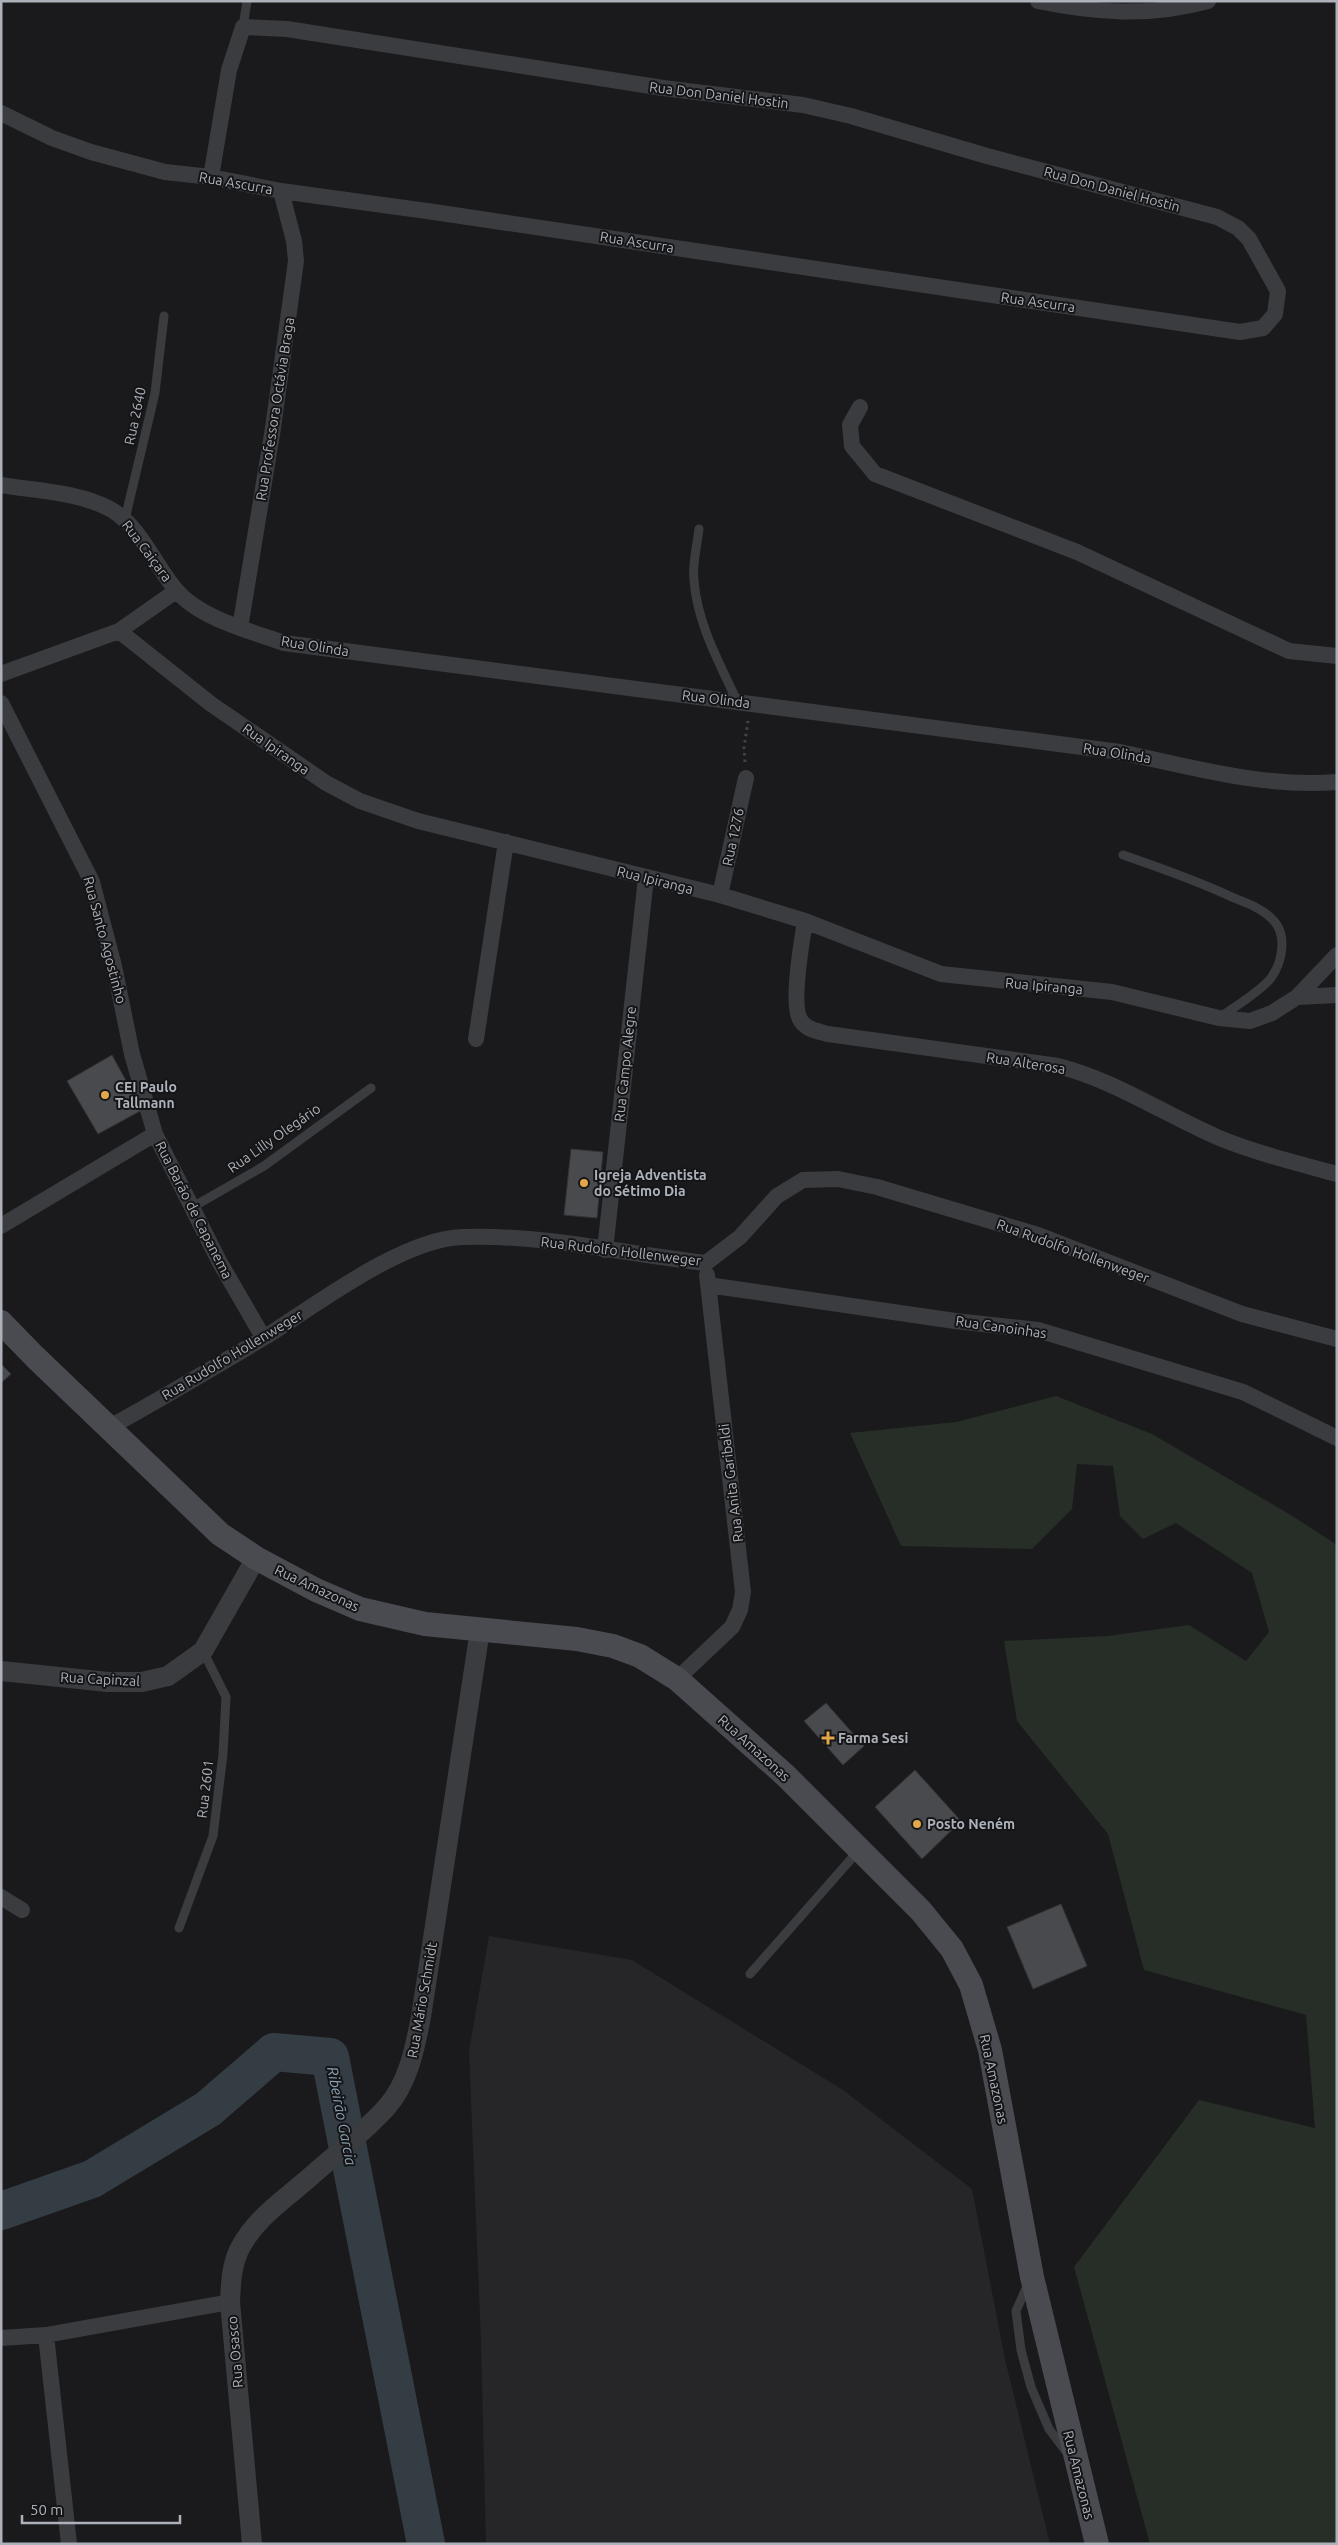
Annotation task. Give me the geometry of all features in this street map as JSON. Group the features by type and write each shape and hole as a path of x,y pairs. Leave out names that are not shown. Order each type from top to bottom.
{"main road":[{"name":"Rua Amazonas","path":"1,1322 108,1428 220,1534 256,1558 316,1590 360,1609 425,1624 577,1639 613,1646 640,1656 677,1679 784,1775 860,1848 921,1911 952,1949 971,1985 990,2050 1032,2277 1097,2544"}],"street":[{"path":"1038,1 1103,12 1176,10 1208,1"},
{"path":"211,177 229,70 243,27"},
{"name":"Rua Don Daniel Hostin","path":"243,27 287,28 654,87 802,105 851,116 987,156 1217,218 1238,228 1250,239 1278,291 1275,314"},
{"name":"Rua Ascurra","path":"1,113 52,138 91,152 165,172 211,177 281,191 1240,332 1263,328 1275,314"},
{"name":"Rua Professora Octávia Braga","path":"240,628 273,428 296,261 294,241 281,191"},
{"path":"860,407 850,425 852,446 875,474 1077,552 1289,651 1337,656"},
{"name":"Rua Caiçara","path":"1,485 77,497 110,510 124,520 156,558 176,591"},
{"path":"1,674 119,632 176,591"},
{"name":"Rua Olinda","path":"176,591 213,617 284,643 744,702 993,737 1120,752 1232,775 1312,784 1337,782"},
{"name":"Rua Ipiranga","path":"119,632 211,704 326,783 360,801 391,813 720,895 805,921 941,974 982,980 1112,992 1219,1018 1250,1021 1272,1013 1296,997 1337,955"},
{"name":"Rua Santo Agostinho","path":"1,703 92,882 114,966 132,1054 155,1134"},
{"name":"Rua 1276","path":"720,895 746,778"},
{"path":"476,1039 506,842"},
{"name":"Rua Campo Alegre","path":"605,1250 646,878"},
{"name":"Rua Alterosa","path":"805,921 797,1005 800,1020 810,1029 828,1034 1058,1066 1088,1074 1219,1138 1337,1174"},
{"path":"1296,997 1337,995"},
{"name":"Rua Barão de Capanema","path":"1,1226 155,1134 218,1261 263,1337"},
{"name":"Rua Rudolfo Hollenweger","path":"108,1428 263,1337 353,1280 393,1258 425,1245 460,1237 538,1240 706,1263 740,1237 777,1196 803,1180 838,1179 878,1186 1038,1235 1242,1314 1337,1340"},
{"name":"Rua Anita Garibaldi","path":"677,1679 732,1627 740,1610 743,1592 706,1263"},
{"name":"Rua Canoinhas","path":"708,1285 955,1321 1038,1330 1243,1392 1337,1438"},
{"name":"Rua Capinzal","path":"1,1671 108,1682 142,1682 168,1676 203,1651 256,1558"},
{"name":"Rua Mário Schmidt","path":"230,2302 231,2276 239,2251 252,2230 268,2212 310,2177 387,2107 409,2067 422,2017 480,1630"},
{"path":"1,1897 22,1910"},
{"name":"Rua Osasco","path":"1,2338 46,2335 230,2302 252,2544"},
{"path":"46,2335 69,2544"}],"lane":[{"path":"243,27 247,1"},
{"name":"Rua 2640","path":"124,520 155,393 164,316"},
{"path":"699,530 693,578 697,606 710,642 744,702"},
{"path":"1123,855 1204,884 1256,908 1272,918 1279,928 1282,940 1280,960 1270,979 1219,1018"},
{"name":"Rua Lilly Olegário","path":"191,1208 264,1166 371,1088"},
{"name":"Rua 2601","path":"179,1928 213,1836 224,1754 226,1697 203,1651"},
{"path":"750,1974 860,1848"}],"path":[{"path":"744,702 746,778"}],"shaded area":[{"path":"1056,1396 1152,1434 1291,1515 1337,1545 1337,2544 1150,2544 1074,2267 1199,2100 1315,2128 1306,2015 1144,1970 1108,1834 1017,1721 1004,1641 1107,1636 1189,1625 1246,1661 1269,1632 1252,1573 1176,1523 1143,1539 1120,1516 1113,1466 1077,1464 1072,1509 1032,1549 901,1546 850,1433 956,1422"},
{"path":"489,1936 632,1960 843,2090 972,2189 1005,2359 1050,2544 486,2544 481,2340 469,2051"}],"building":[{"name":"CEI Paulo Tallmann","path":"112,1055 142,1110 98,1134 67,1081"},
{"name":"Igreja Adventista do Sétimo Dia","path":"571,1149 603,1152 597,1218 564,1215"},
{"path":"1,1364 11,1374 1,1383"},
{"path":"826,1703 864,1746 843,1765 804,1721"},
{"path":"915,1770 961,1821 922,1859 875,1807"},
{"path":"1061,1904 1087,1966 1033,1989 1007,1927"}],"waterway":[{"name":"Ribeirão Garcia","path":"1,2211 92,2179 208,2109 274,2052 330,2057 426,2544"}],"place":[{"name":"CEI Paulo Tallmann","path":"105,1095"},
{"name":"Igreja Adventista do Sétimo Dia","path":"584,1183"},
{"name":"Farma Sesi","path":"828,1738"},
{"name":"Posto Neném","path":"917,1824"}]}
